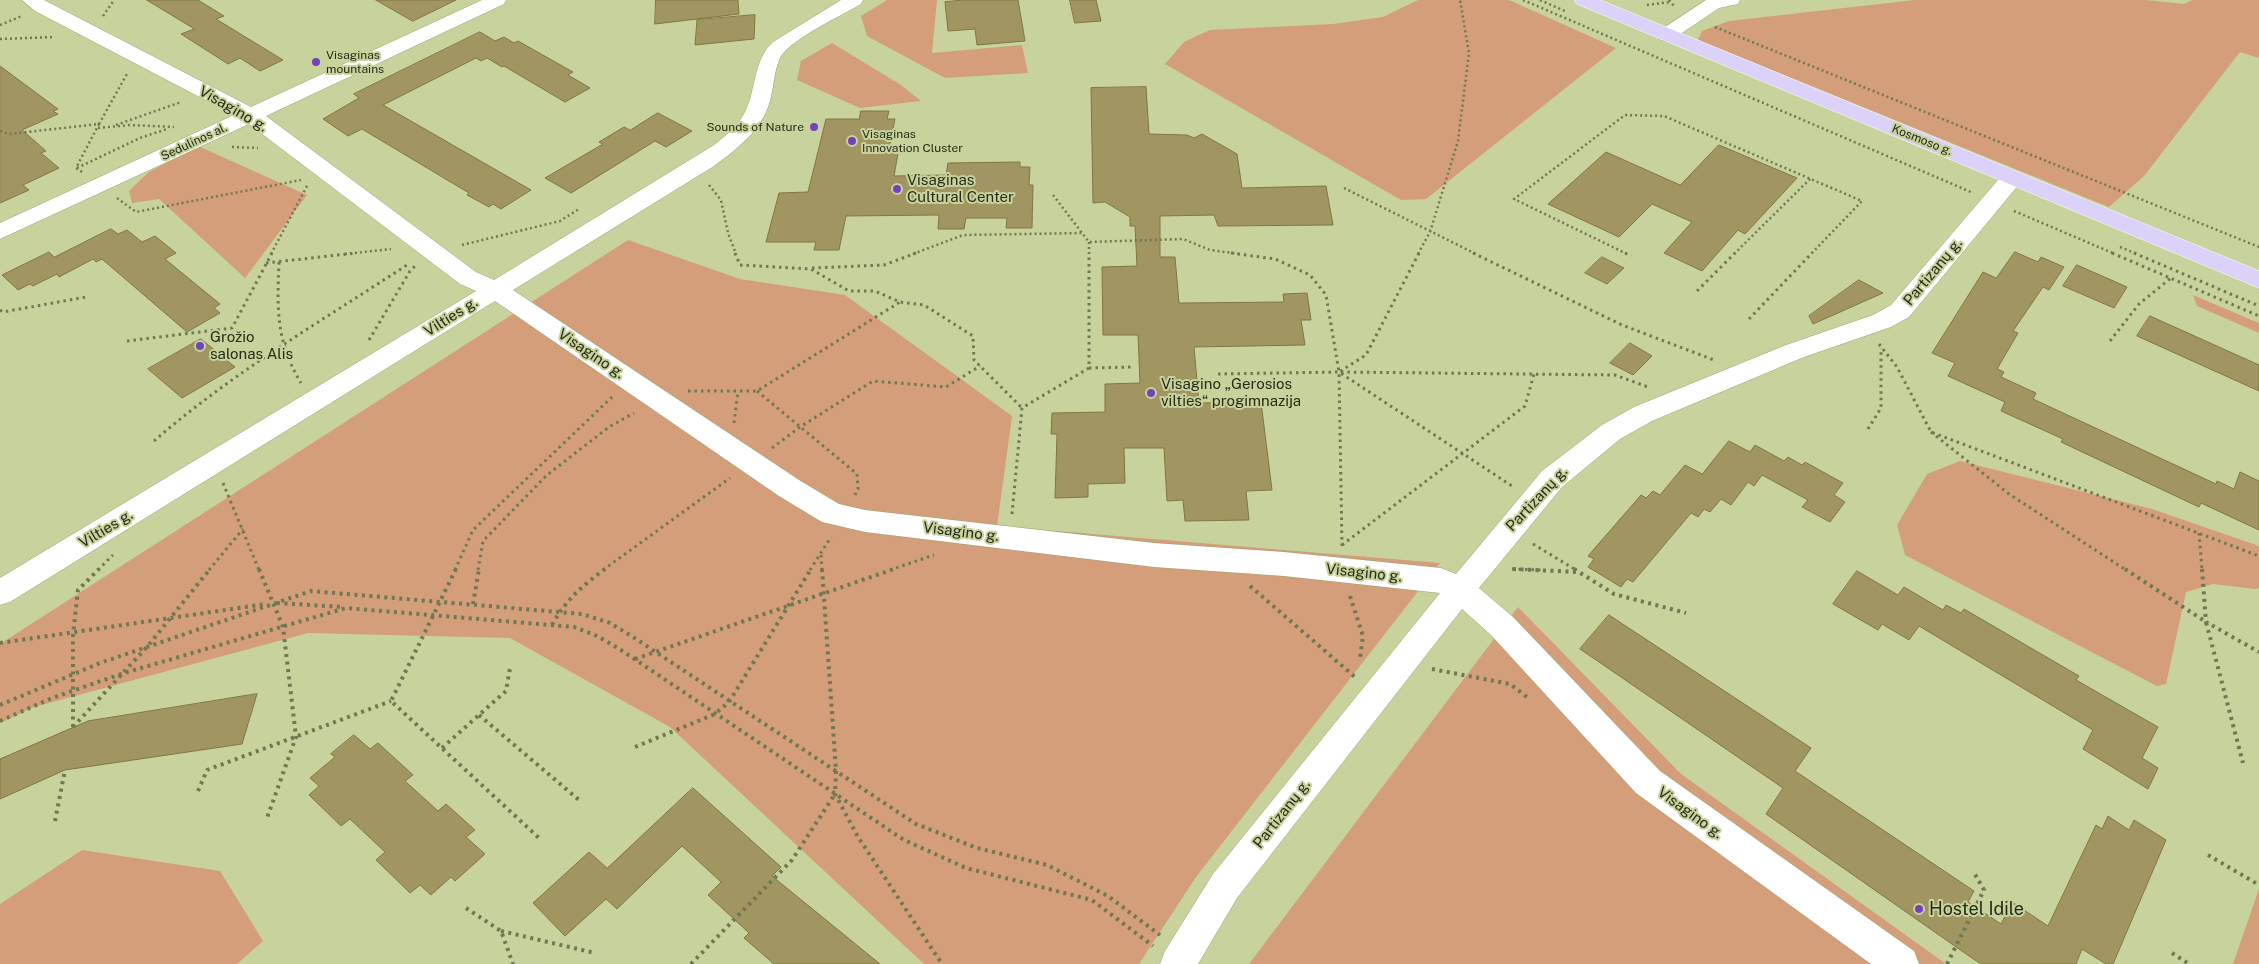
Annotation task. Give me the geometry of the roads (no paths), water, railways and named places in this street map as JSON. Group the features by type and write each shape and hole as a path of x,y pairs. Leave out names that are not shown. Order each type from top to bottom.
{"main road":[{"name":"Kosmoso g.","path":"1584,0 2259,280"}],"street":[{"name":"Visagino g.","path":"31,0 251,115 298,151 318,174 468,278 496,290 789,488 832,514 865,521 1154,555 1218,560 1342,558 1441,580 1477,602 1502,626 1648,782 1901,964"},
{"name":"Sedulinos al.","path":"0,232 497,0"},
{"name":"Vilties g.","path":"0,593 691,171 734,140 751,120 759,104 767,66 776,50 854,0"},
{"path":"1666,35 1713,4 1731,0"},
{"name":"Partizanų g.","path":"1181,958 1225,886 1478,567 1533,500 1566,467 1611,432 1643,414 1795,351 1873,337 1882,321 1900,311 2012,178"}],"place":[{"name":"Visaginas mountains","path":"316,62"},
{"name":"Sounds of Nature","path":"814,127"},
{"name":"Visaginas Innovation Cluster","path":"852,141"},
{"name":"Visaginas Cultural Center","path":"897,189"},
{"name":"Grožio salonas Alis","path":"200,346"},
{"name":"Visagino „Gerosios vilties“ progimnazija","path":"1151,393"},
{"name":"Hostel Idile","path":"1919,909"}]}
